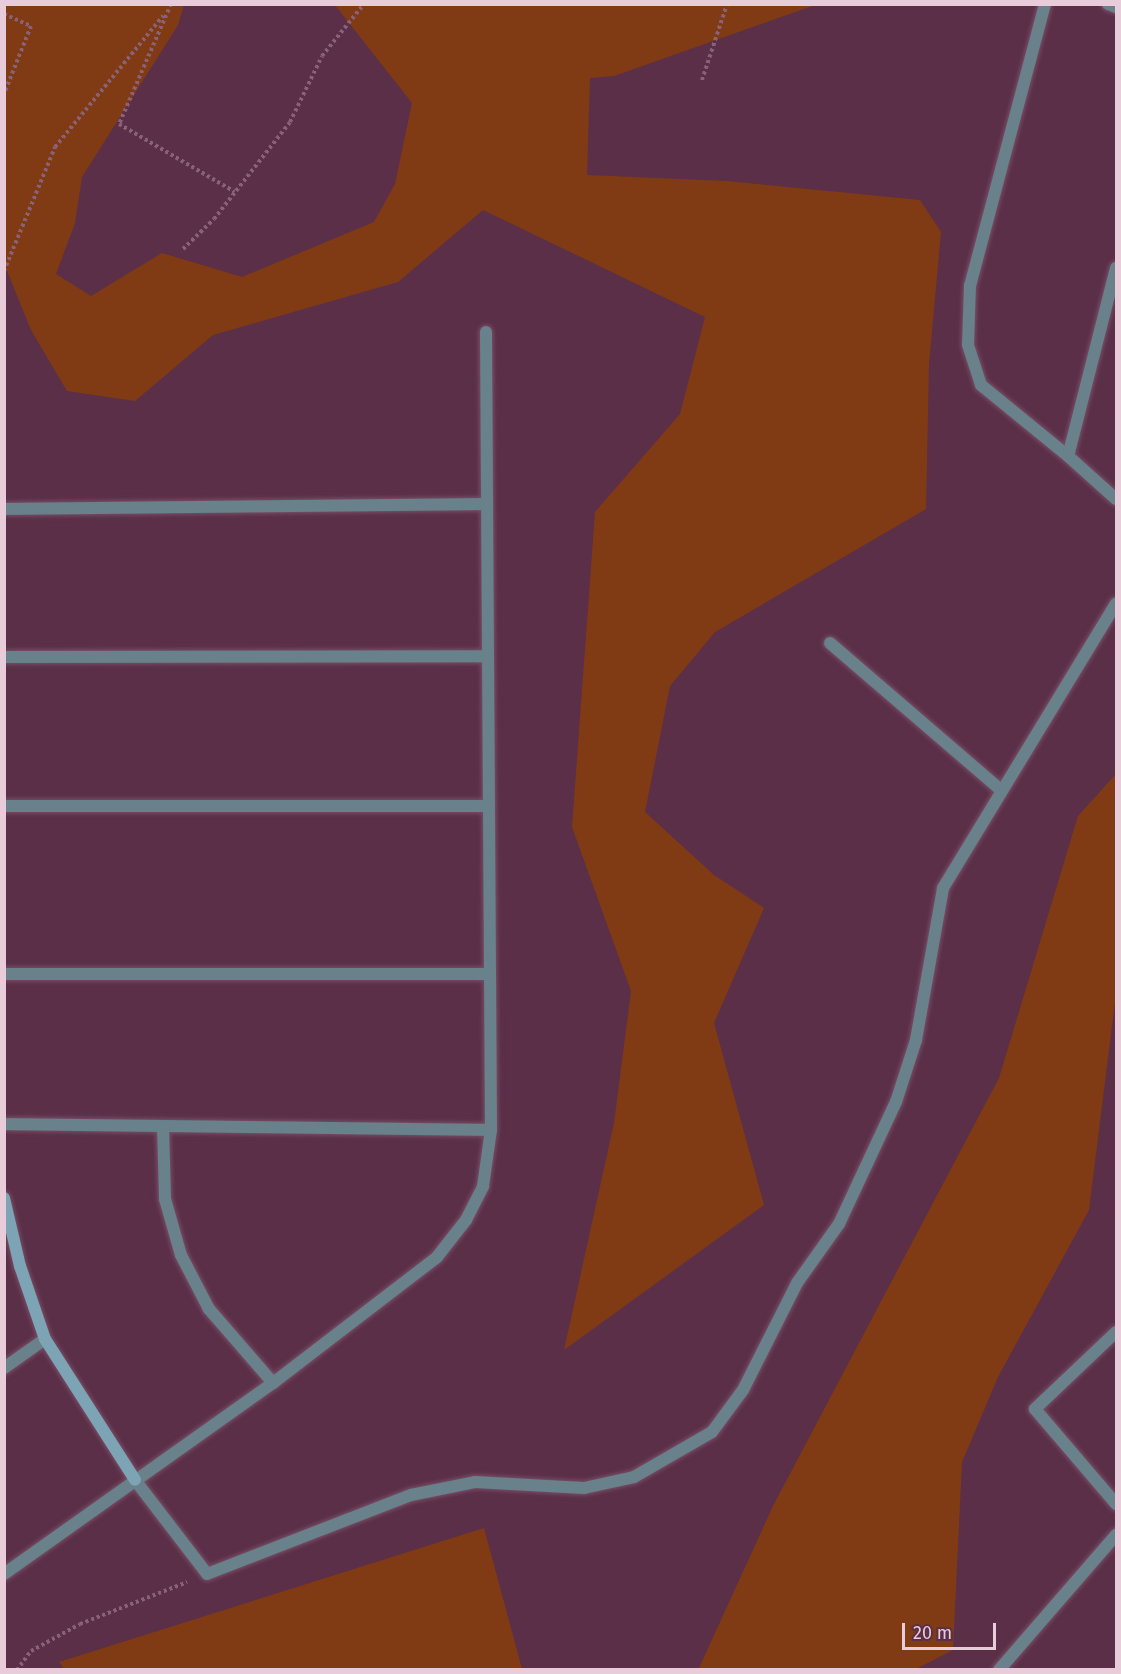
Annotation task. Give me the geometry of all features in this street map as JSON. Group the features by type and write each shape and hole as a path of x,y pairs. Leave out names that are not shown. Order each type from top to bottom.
{"street":[{"path":"1045,4 970,285 968,345 981,385 1068,456 1116,499"},
{"path":"1108,4 1116,7"},
{"path":"1068,456 1116,268"},
{"path":"4,1574 273,1383 437,1257 466,1220 483,1186 491,1130 484,504 486,332"},
{"path":"4,508 484,504"},
{"path":"4,1198 45,1339 135,1480 207,1574 411,1495 475,1482 584,1488 634,1477 712,1432 743,1390 797,1283 839,1224 877,1146 916,1040 943,888 1000,789 1116,604"},
{"path":"830,643 1000,789"},
{"path":"4,657 485,656"},
{"path":"4,806 487,806"},
{"path":"4,974 489,975"},
{"path":"4,1124 491,1130"},
{"path":"163,1126 165,1199 181,1255 209,1309 273,1383"},
{"path":"1116,1332 1035,1409 1116,1504"},
{"path":"4,1368 45,1339"},
{"path":"999,1670 1116,1535"}],"path":[{"path":"4,272 55,147 171,4"},
{"path":"183,249 235,192 290,122 322,56 364,4"},
{"path":"702,80 727,4"},
{"path":"4,14 31,26 4,94"},
{"path":"163,16 119,124 235,192"},
{"path":"17,1670 31,1651 80,1624 207,1574"}],"shaded area":[{"path":"4,5 184,5 178,25 82,177 75,223 56,274 91,296 162,253 242,277 374,222 395,184 412,103 335,5 815,5 614,76 590,78 587,175 727,181 920,200 941,232 929,364 926,509 715,632 670,686 645,812 714,875 764,908 714,1023 764,1205 564,1350 614,1123 631,991 572,827 595,512 680,414 705,317 483,210 398,282 213,335 135,401 67,391 31,330 5,266"},
{"path":"1116,774 1116,994 1089,1210 998,1377 962,1462 953,1650 916,1669 693,1669 699,1668 773,1506 999,1078 1078,816"},
{"path":"484,1528 522,1669 65,1670 59,1662"}]}
